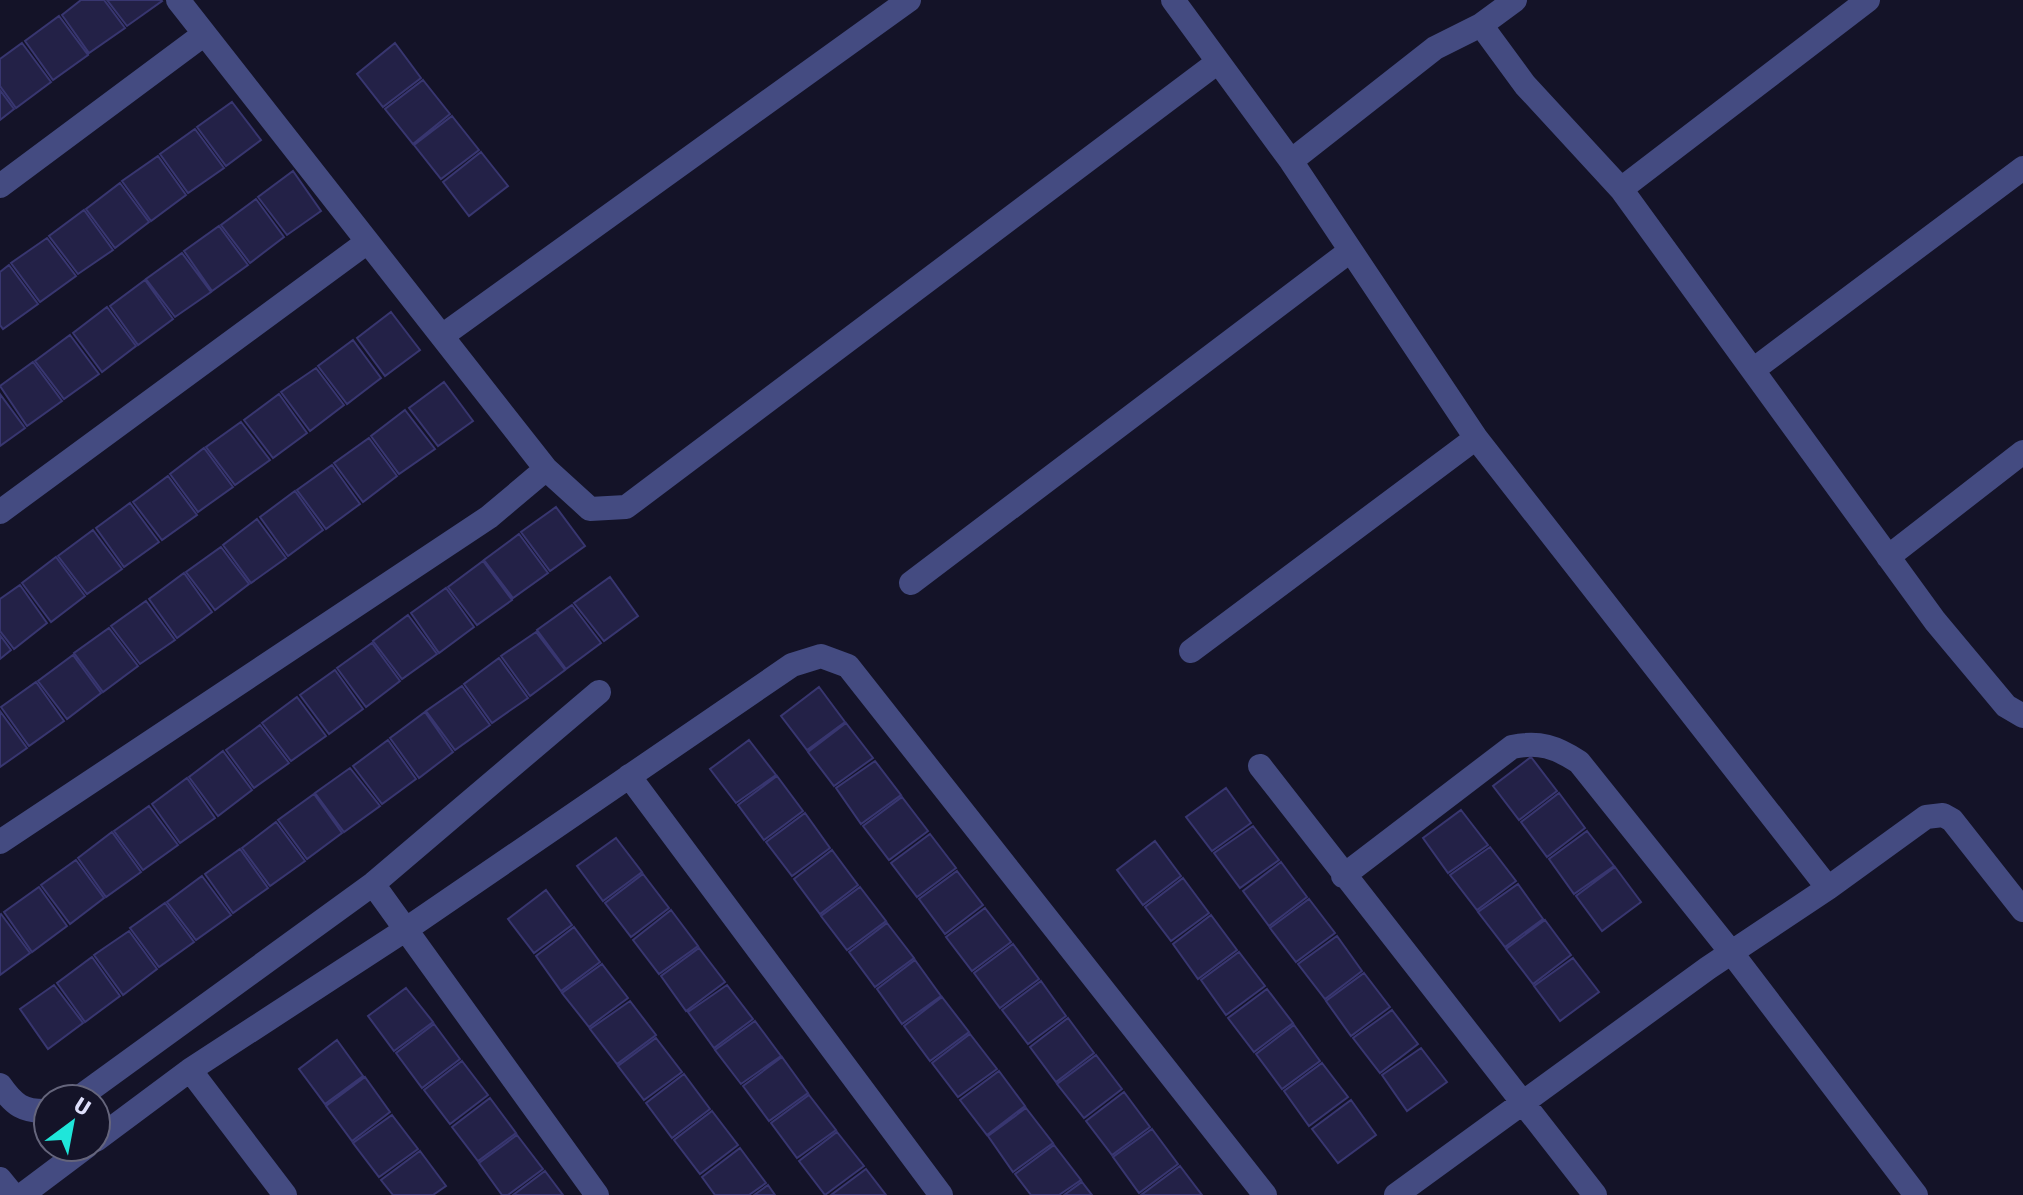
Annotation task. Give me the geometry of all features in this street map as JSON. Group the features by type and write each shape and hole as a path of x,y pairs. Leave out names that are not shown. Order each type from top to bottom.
{"street":[{"path":"178,0 546,469 590,509 626,507 1218,62"},
{"path":"442,336 909,0"},
{"path":"1173,0 1291,161 1476,438 1828,888"},
{"path":"1291,161 1435,48 1481,25 1515,0"},
{"path":"1621,189 1868,0"},
{"path":"1481,25 1525,85 1621,189 1888,557 1976,672 2006,706 2023,716"},
{"path":"0,186 203,35"},
{"path":"1753,370 2023,168"},
{"path":"0,512 366,243"},
{"path":"911,583 1350,251"},
{"path":"1191,651 1476,438"},
{"path":"1888,557 2023,452"},
{"path":"0,842 489,517 546,469"},
{"path":"112,1128 190,1070 401,924 629,776 792,665 821,656 848,666 1265,1195"},
{"path":"100,1083 376,889 599,692"},
{"path":"1343,876 1512,747 1542,744 1561,750 1579,762 1731,952 1916,1195"},
{"path":"1260,766 1595,1195"},
{"path":"629,776 941,1195"},
{"path":"1396,1195 1731,952 1828,888 1926,817 1943,815 1952,820 2023,910"},
{"path":"376,889 597,1195"},
{"path":"190,1070 285,1195"},
{"path":"0,1085 14,1104 32,1110"},
{"path":"22,1195 65,1163"},
{"path":"0,1179 13,1195"}],"building":[{"path":"81,0 104,0 125,28 89,53 62,15"},
{"path":"107,0 161,0 162,1 127,26"},
{"path":"59,16 88,55 53,80 25,41"},
{"path":"22,43 51,82 16,108 0,86 0,59"},
{"path":"395,43 421,78 383,107 357,74"},
{"path":"423,80 450,114 413,144 385,109"},
{"path":"0,90 14,109 0,120"},
{"path":"232,102 261,140 226,166 197,127"},
{"path":"452,116 479,150 441,179 414,145"},
{"path":"195,129 224,168 188,193 160,154"},
{"path":"481,152 508,186 469,216 443,182"},
{"path":"158,156 186,195 151,221 122,181"},
{"path":"293,171 321,211 287,235 258,197"},
{"path":"120,183 149,222 115,248 86,209"},
{"path":"256,199 284,237 250,263 221,225"},
{"path":"84,210 113,250 78,274 49,236"},
{"path":"219,226 248,265 212,291 184,251"},
{"path":"47,238 76,276 40,302 11,263"},
{"path":"182,253 211,292 175,317 146,279"},
{"path":"9,265 38,304 3,329 0,325 0,272"},
{"path":"145,280 173,319 138,345 110,306"},
{"path":"107,307 136,346 102,372 73,333"},
{"path":"391,312 420,350 385,376 357,338"},
{"path":"70,335 99,374 64,399 35,361"},
{"path":"353,340 381,378 347,404 318,366"},
{"path":"33,362 62,401 27,426 0,386"},
{"path":"316,368 344,405 310,431 281,392"},
{"path":"444,382 473,421 438,446 409,408"},
{"path":"0,394 25,428 0,446"},
{"path":"279,394 307,433 273,458 244,420"},
{"path":"405,410 435,449 399,474 371,436"},
{"path":"241,422 270,460 235,485 206,447"},
{"path":"369,438 397,476 363,502 334,463"},
{"path":"204,448 233,487 198,512 170,474"},
{"path":"332,465 360,504 326,529 297,490"},
{"path":"168,476 197,515 162,540 133,502"},
{"path":"295,491 323,530 288,556 260,517"},
{"path":"130,503 159,542 124,567 96,528"},
{"path":"556,507 585,546 550,571 521,532"},
{"path":"257,519 286,558 251,583 223,545"},
{"path":"93,530 122,569 87,594 58,556"},
{"path":"519,534 548,573 513,598 484,560"},
{"path":"221,547 249,584 215,610 186,572"},
{"path":"56,557 85,596 51,622 22,583"},
{"path":"483,561 512,600 477,625 448,587"},
{"path":"184,573 212,612 177,638 149,599"},
{"path":"610,577 638,616 604,641 574,603"},
{"path":"20,585 47,623 14,649 0,631 0,599"},
{"path":"446,588 474,627 439,653 411,613"},
{"path":"146,601 175,640 140,664 111,626"},
{"path":"572,605 601,643 566,669 537,630"},
{"path":"408,615 437,654 402,679 373,641"},
{"path":"109,628 138,666 103,692 74,653"},
{"path":"536,632 565,670 530,696 501,656"},
{"path":"0,635 11,650 0,659"},
{"path":"372,643 400,681 366,707 337,668"},
{"path":"73,655 101,693 67,719 38,681"},
{"path":"499,658 528,698 492,723 464,684"},
{"path":"335,670 363,709 329,734 300,695"},
{"path":"36,682 64,721 29,746 1,707"},
{"path":"462,686 490,725 455,750 426,711"},
{"path":"819,687 845,722 807,750 781,716"},
{"path":"297,697 326,736 291,761 262,723"},
{"path":"0,711 27,748 0,767"},
{"path":"425,712 453,752 419,778 390,738"},
{"path":"846,723 873,758 834,786 808,752"},
{"path":"260,725 289,763 254,788 226,750"},
{"path":"388,740 416,779 382,804 353,766"},
{"path":"749,740 776,775 736,803 710,769"},
{"path":"223,751 252,790 218,816 189,777"},
{"path":"1531,757 1557,791 1519,820 1493,786"},
{"path":"875,761 901,795 861,824 836,788"},
{"path":"350,768 380,806 344,832 315,793"},
{"path":"777,776 803,811 764,840 738,805"},
{"path":"187,778 215,818 180,843 152,804"},
{"path":"1226,788 1251,823 1212,851 1186,817"},
{"path":"1559,793 1585,828 1547,857 1521,822"},
{"path":"314,794 342,833 307,859 278,820"},
{"path":"902,797 928,831 889,860 863,826"},
{"path":"149,806 178,845 143,870 114,831"},
{"path":"1461,810 1488,845 1448,873 1423,838"},
{"path":"805,813 830,848 792,876 766,842"},
{"path":"276,822 305,861 270,886 242,848"},
{"path":"1253,826 1279,860 1240,888 1214,853"},
{"path":"1587,831 1614,866 1574,894 1549,859"},
{"path":"112,832 141,872 106,897 78,858"},
{"path":"930,834 956,868 917,897 891,863"},
{"path":"616,838 642,872 603,901 577,866"},
{"path":"1155,841 1181,876 1143,905 1117,870"},
{"path":"1490,847 1516,881 1477,910 1450,875"},
{"path":"240,849 268,888 233,913 205,874"},
{"path":"832,850 858,885 820,914 794,879"},
{"path":"76,860 104,898 70,924 41,885"},
{"path":"1281,862 1307,897 1269,926 1243,891"},
{"path":"1615,867 1641,902 1602,931 1576,896"},
{"path":"957,871 983,905 945,934 919,899"},
{"path":"643,874 669,908 631,937 605,903"},
{"path":"202,876 231,915 196,940 167,902"},
{"path":"1183,878 1209,913 1171,941 1145,907"},
{"path":"1518,884 1543,919 1505,947 1478,912"},
{"path":"39,887 67,926 32,952 4,912"},
{"path":"860,887 886,921 847,950 821,916"},
{"path":"546,890 572,925 534,953 508,919"},
{"path":"1309,899 1335,933 1296,962 1270,928"},
{"path":"165,903 194,942 159,967 130,928"},
{"path":"985,908 1011,942 972,971 946,937"},
{"path":"671,910 698,946 659,974 633,940"},
{"path":"0,915 30,953 0,975"},
{"path":"1211,915 1237,950 1198,979 1173,944"},
{"path":"1545,920 1571,955 1533,984 1506,949"},
{"path":"887,923 914,958 875,987 849,952"},
{"path":"574,927 600,962 561,991 536,956"},
{"path":"129,931 157,969 123,995 94,955"},
{"path":"1337,936 1362,971 1325,999 1298,964"},
{"path":"1013,944 1039,979 1000,1008 974,973"},
{"path":"699,948 725,982 686,1011 661,976"},
{"path":"1239,952 1265,986 1226,1015 1201,980"},
{"path":"92,957 120,996 85,1022 57,983"},
{"path":"1573,958 1599,992 1560,1021 1534,986"},
{"path":"915,960 941,996 902,1024 877,989"},
{"path":"602,964 628,998 589,1027 562,993"},
{"path":"1364,973 1390,1007 1351,1036 1326,1001"},
{"path":"1041,981 1066,1016 1028,1044 1002,1010"},
{"path":"54,985 83,1023 48,1049 20,1009"},
{"path":"727,985 753,1019 714,1048 688,1012"},
{"path":"406,988 433,1022 394,1051 368,1016"},
{"path":"1267,989 1293,1023 1254,1052 1228,1018"},
{"path":"942,997 969,1032 930,1061 904,1026"},
{"path":"630,1001 656,1035 617,1064 590,1029"},
{"path":"1392,1010 1418,1044 1380,1073 1353,1038"},
{"path":"1068,1018 1094,1053 1056,1082 1030,1047"},
{"path":"755,1021 781,1056 741,1084 715,1050"},
{"path":"434,1024 460,1059 422,1088 396,1053"},
{"path":"1294,1025 1320,1061 1282,1089 1256,1054"},
{"path":"970,1034 997,1069 958,1097 932,1063"},
{"path":"656,1038 682,1072 644,1100 618,1066"},
{"path":"337,1040 363,1076 325,1104 299,1069"},
{"path":"1421,1048 1447,1082 1407,1111 1382,1075"},
{"path":"1096,1055 1122,1089 1084,1118 1057,1084"},
{"path":"782,1057 808,1093 769,1121 743,1086"},
{"path":"462,1061 488,1095 450,1124 424,1090"},
{"path":"1322,1063 1348,1097 1309,1126 1284,1091"},
{"path":"999,1071 1025,1106 987,1135 960,1100"},
{"path":"684,1074 710,1109 672,1138 646,1103"},
{"path":"365,1077 390,1112 352,1141 326,1106"},
{"path":"1124,1092 1150,1127 1112,1155 1086,1121"},
{"path":"809,1095 836,1130 797,1158 771,1123"},
{"path":"490,1098 516,1133 478,1161 452,1127"},
{"path":"1351,1100 1376,1135 1338,1163 1312,1129"},
{"path":"1026,1108 1053,1143 1013,1172 988,1136"},
{"path":"712,1111 738,1145 700,1174 674,1140"},
{"path":"392,1115 418,1149 379,1177 353,1143"},
{"path":"1152,1129 1178,1164 1139,1193 1113,1157"},
{"path":"837,1132 864,1166 825,1195 799,1161"},
{"path":"517,1135 543,1169 508,1195 502,1195 479,1163"},
{"path":"1054,1145 1081,1180 1059,1195 1031,1195 1015,1174"},
{"path":"740,1148 766,1183 749,1195 715,1195 702,1177"},
{"path":"420,1151 446,1186 433,1195 393,1195 381,1180"},
{"path":"1180,1166 1202,1195 1141,1195"},
{"path":"866,1169 886,1195 831,1195"},
{"path":"545,1171 563,1195 513,1195"},
{"path":"1082,1182 1092,1195 1064,1195"},
{"path":"768,1185 775,1195 754,1195"}]}
